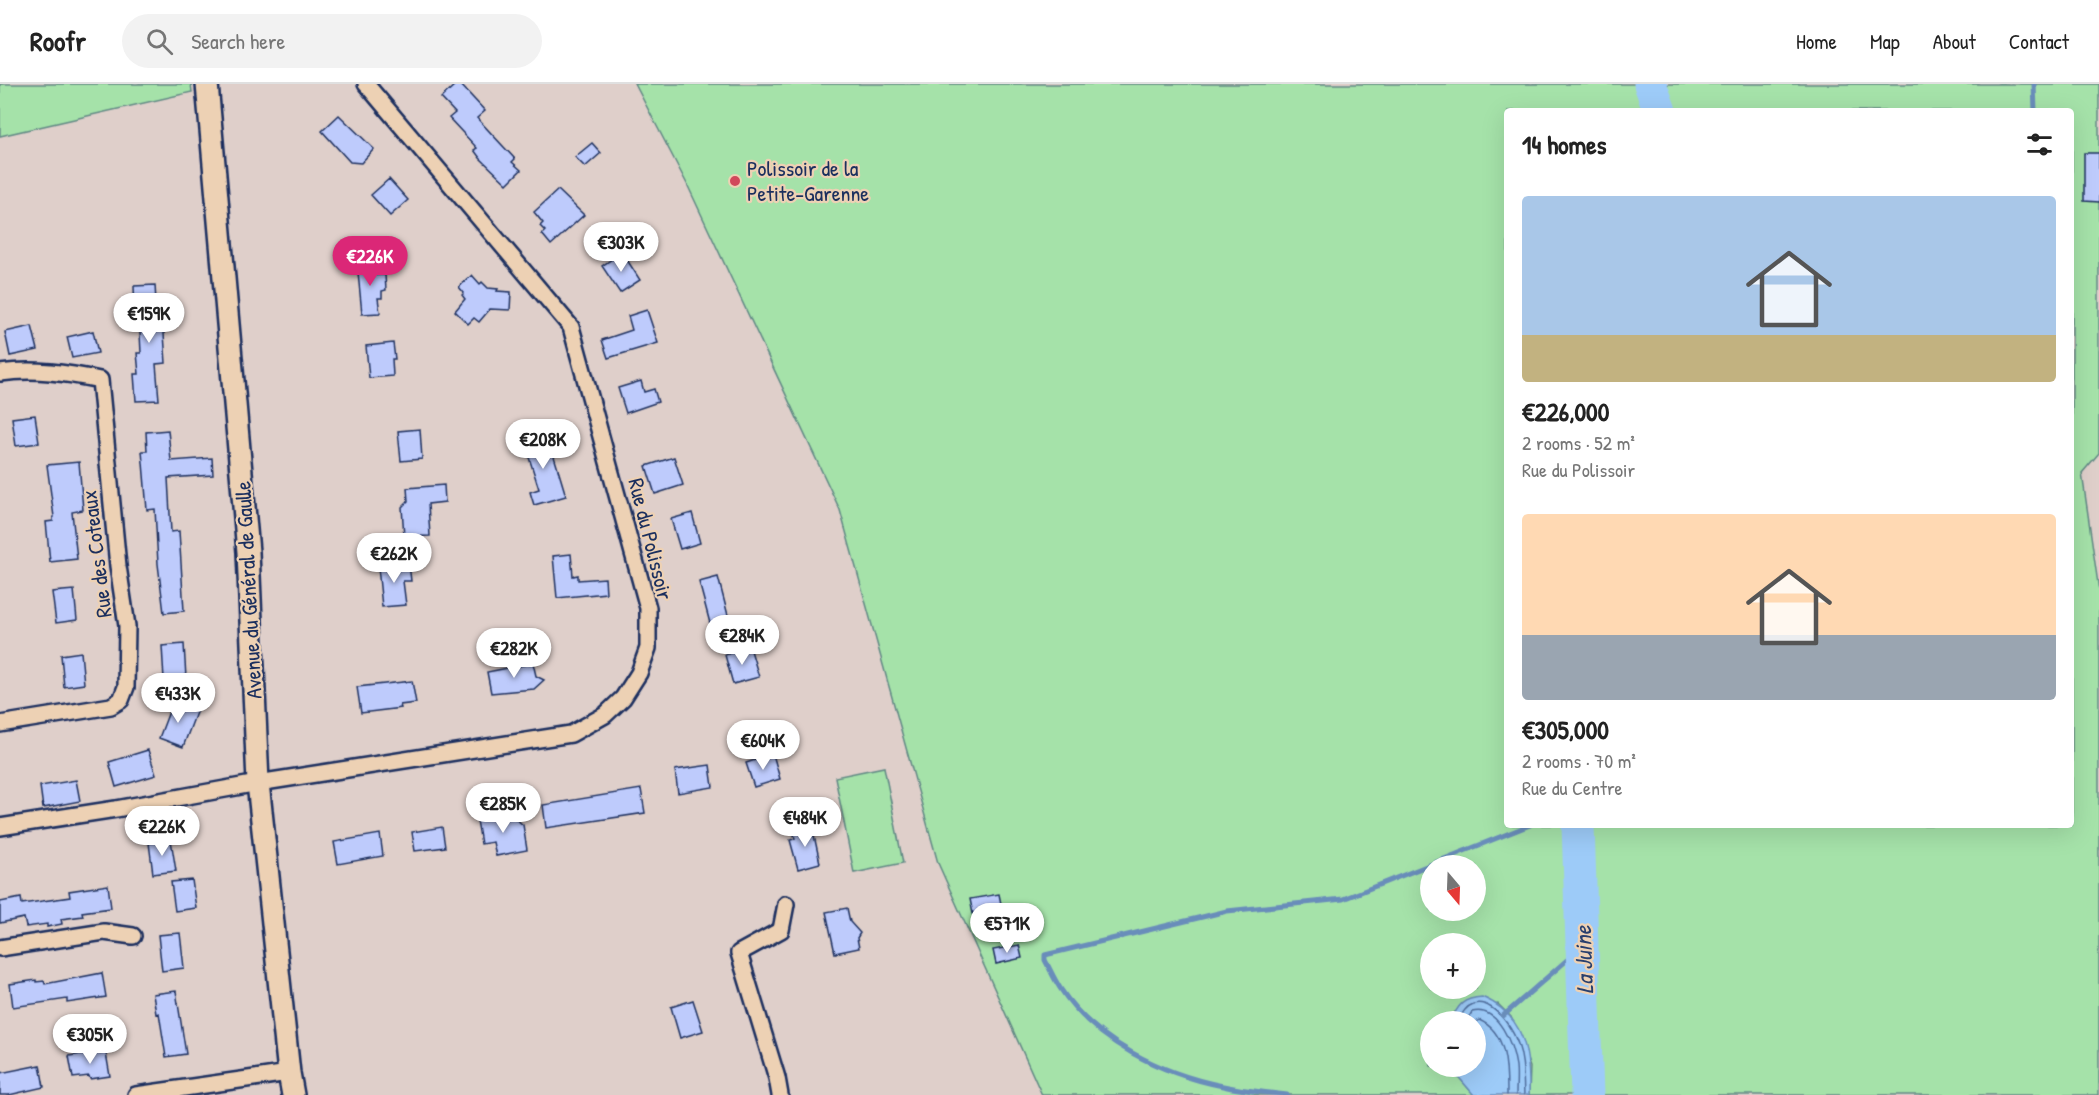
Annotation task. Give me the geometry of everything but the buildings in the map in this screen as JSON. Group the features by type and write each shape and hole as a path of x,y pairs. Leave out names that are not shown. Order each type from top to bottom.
{"main road":[{"name":"Avenue du Général de Gaulle","path":"207,84 248,552 258,783 293,1095"}],"street":[{"name":"Rue du Polissoir","path":"0,827 258,783 571,734 605,715 623,698 639,673 648,648 648,608 572,327 366,84"},
{"name":"Rue des Coteaux","path":"0,373 21,370 70,373 100,381 126,636 126,687 121,700 111,706 0,724"},
{"path":"780,1095 740,954 781,930 786,904"},
{"path":"0,948 104,932 133,936"},
{"path":"136,1095 289,1073"}],"green space":[{"path":"0,84 191,84 192,92 0,136"},
{"path":"635,84 2099,84 2099,453 2082,473 2099,591 2099,1095 1529,1095 1530,1067 1511,1017 1498,1004 1460,1011 1420,1011 1420,1077 1459,1077 1474,1095 1042,1095 938,863 840,510 687,184"},
{"path":"884,767 903,863 854,873 835,777"}],"water":[{"path":"1486,999 1508,1014 1516,1025 1526,1050 1529,1095 1474,1095 1459,1077 1486,1077 1486,1011 1456,1011 1466,1001"}],"waterway":[{"name":"La Juine","path":"1650,84 1659,108"},
{"path":"2034,84 2035,108"},
{"path":"1287,1095 1200,1081 1132,1053 1111,1040 1075,1007 1060,988 1045,960 1045,955 1227,911 1343,899 1522,828"},
{"name":"La Juine","path":"1578,828 1587,1095"},
{"path":"1503,1016 1583,946"}],"place":[{"name":"Polissoir de la Petite-Garenne","path":"735,181"}]}
